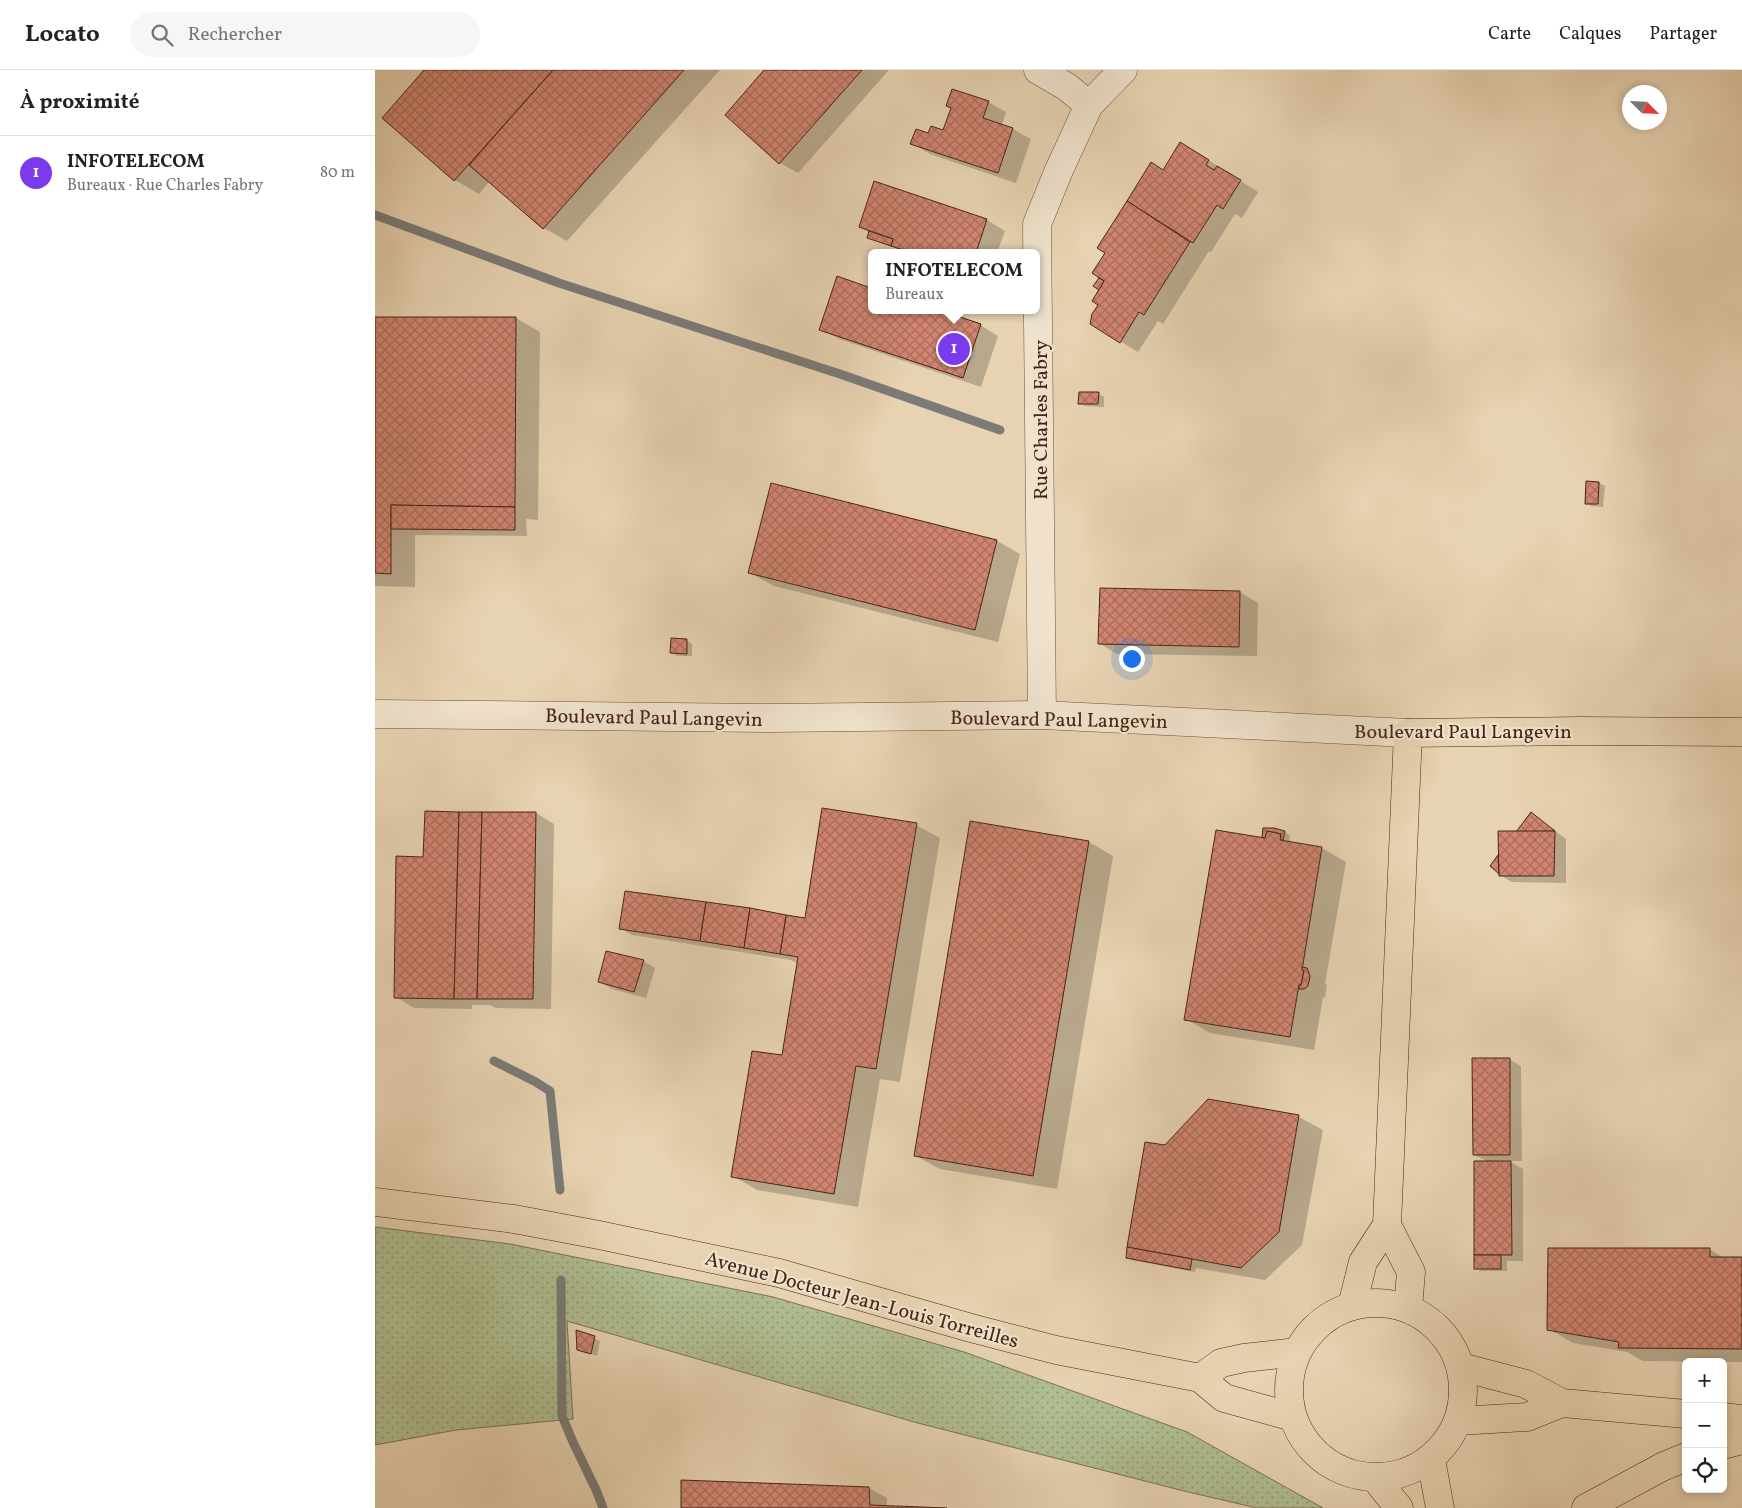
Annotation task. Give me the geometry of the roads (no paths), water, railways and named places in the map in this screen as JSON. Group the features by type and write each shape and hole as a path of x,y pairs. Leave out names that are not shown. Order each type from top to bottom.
{"main road":[{"name":"Boulevard Paul Langevin","path":"1408,733 1742,732"},
{"path":"1408,733 1387,1225 1411,1272 1408,1308"},
{"name":"Avenue Docteur Jean-Louis Torreilles","path":"375,1202 514,1219 779,1273 971,1328 1056,1350 1200,1378 1224,1398 1293,1417"},
{"path":"1352,1306 1363,1262 1387,1225"},
{"path":"1380,1302 1408,1308 1426,1317 1441,1331 1453,1348 1461,1367 1463,1394 1458,1421 1447,1442 1431,1458 1405,1473 1375,1478 1348,1473 1324,1461 1305,1442 1293,1417 1288,1396 1290,1373 1297,1352 1311,1332 1329,1316 1352,1306 1380,1302"},
{"path":"1200,1378 1221,1362 1297,1352"},
{"path":"1461,1367 1526,1384 1561,1403 1682,1414"},
{"path":"1458,1421 1527,1416 1561,1403"},
{"path":"1727,1417 1742,1419"},
{"path":"1727,1444 1742,1440"},
{"path":"1431,1458 1440,1508"},
{"path":"1586,1508 1682,1459"},
{"path":"1375,1478 1399,1508"}],"street":[{"path":"1039,70 1067,87 1089,105"},
{"name":"Rue Charles Fabry","path":"1037,249 1037,224 1089,105 1123,70"},
{"name":"Rue Charles Fabry","path":"1038,314 1042,715"},
{"name":"Boulevard Paul Langevin","path":"375,714 771,718 1042,715 1408,733"}],"waterway":[{"path":"375,215 559,283 840,374 1000,430"},
{"path":"494,1061 550,1091 560,1190"},
{"path":"561,1280 562,1416 603,1508"}],"place":[{"name":"INFOTELECOM","path":"954,349"}]}
